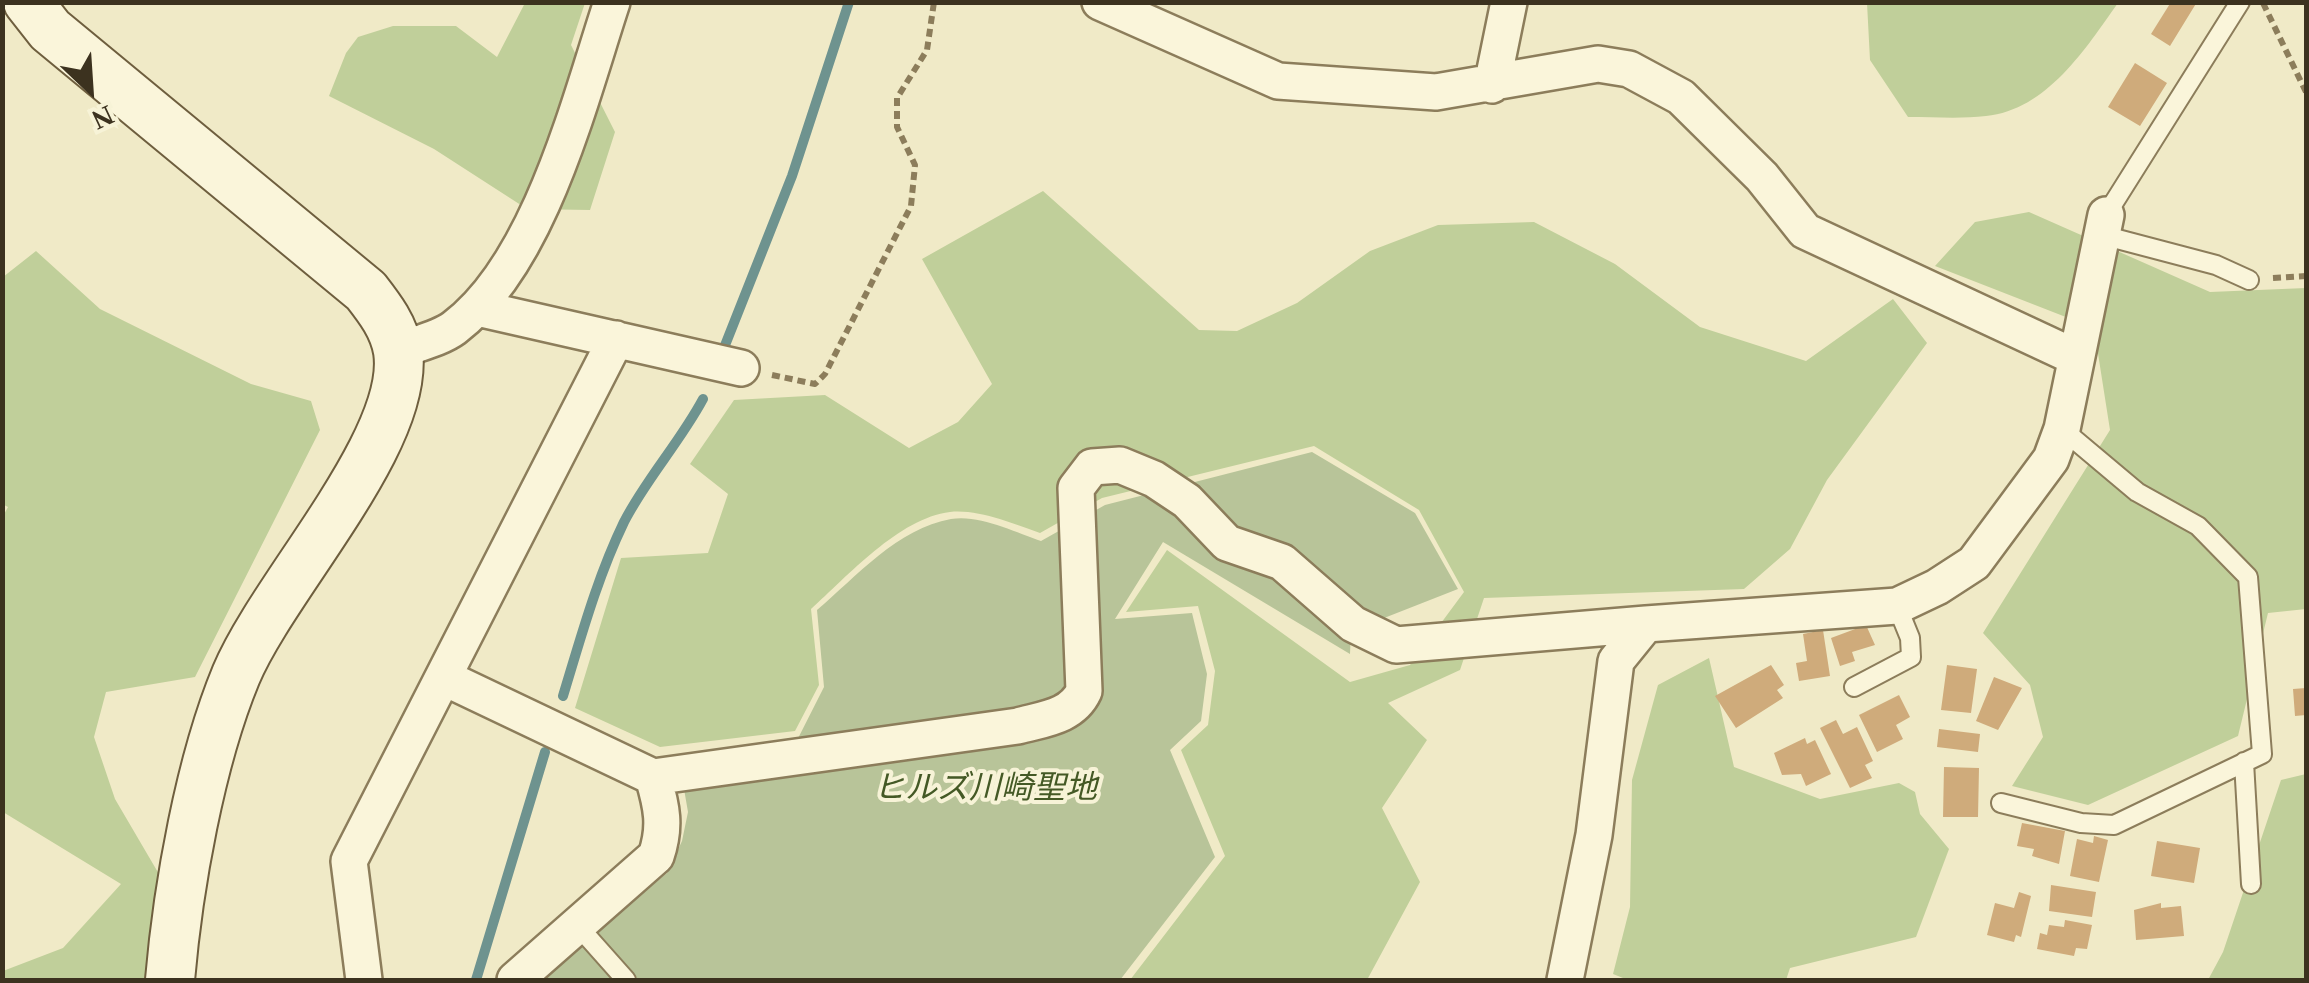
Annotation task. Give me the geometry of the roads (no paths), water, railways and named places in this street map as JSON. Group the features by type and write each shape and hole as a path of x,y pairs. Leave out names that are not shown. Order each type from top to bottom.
{"street":[{"path":"28,2 50,30 366,290 387,319 398,351 388,419 371,454 257,627 224,709 206,772 170,980"},
{"path":"398,351 450,331 477,308 542,210 612,2"},
{"path":"1100,2 1278,81 1436,92 1598,64 1628,69 1681,97 1762,177 1805,230 2075,357"},
{"path":"1492,85 1510,2"},
{"path":"445,678 653,778 1018,726 1059,715 1078,704 1084,691 1076,488 1092,467 1120,465 1154,479 1188,501 1226,543 1282,562 1353,624 1396,644 1897,606 1974,563 2051,459 2062,429 2104,225"},
{"path":"477,308 742,368"},
{"path":"364,980 349,860 616,339"},
{"path":"1564,980 1594,835 1616,661 1646,624"},
{"path":"515,980 656,856 664,833 653,778"}],"lane":[{"path":"2240,2 2104,225 2216,264 2248,280"},
{"path":"2001,803 2081,823 2114,825 2262,754 2248,577 2198,526 2136,492 2062,429"},
{"path":"1854,687 1911,657 1910,638 1897,606"},
{"path":"2244,762 2250,884"},
{"path":"578,926 626,980"}],"waterway":[{"path":"720,358 792,176 849,2"},
{"path":"563,696 614,543 642,491 703,399"},
{"path":"476,980 545,752"}],"park label":[{"name":"ヒルズ川崎聖地","path":"985,790"}]}
